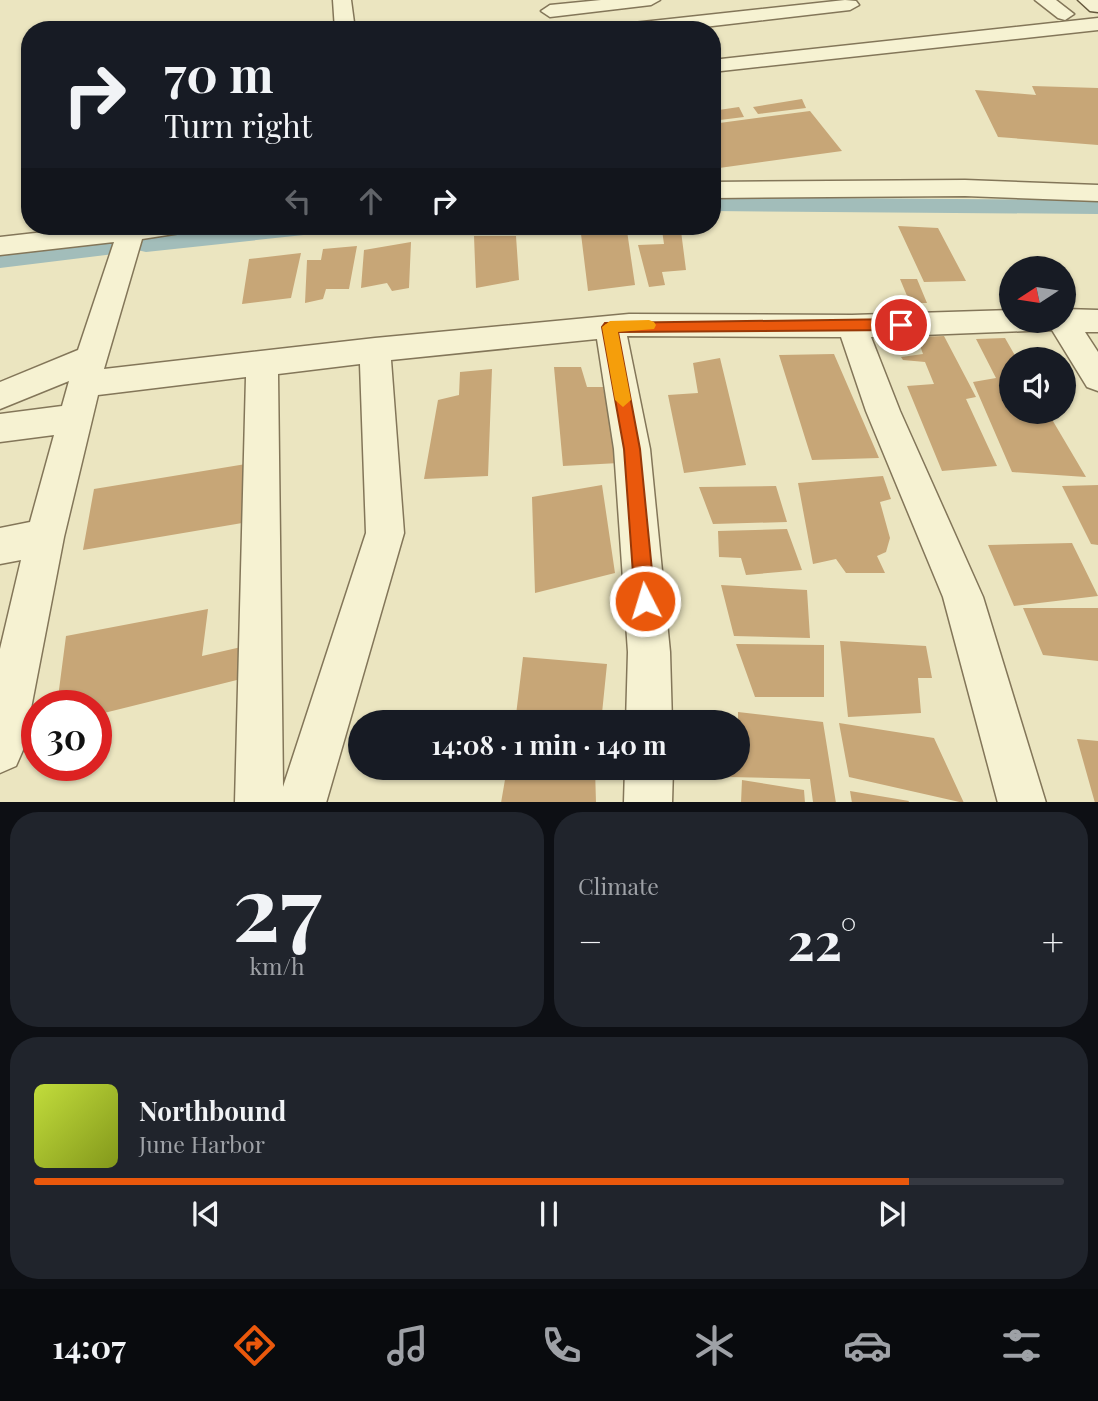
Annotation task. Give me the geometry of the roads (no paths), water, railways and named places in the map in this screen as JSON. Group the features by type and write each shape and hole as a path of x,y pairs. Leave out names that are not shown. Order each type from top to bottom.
{"street":[{"path":"342,0 344,21"},
{"path":"547,6 651,0"},
{"path":"752,0 684,5 793,43"},
{"path":"1044,0 1065,14"},
{"path":"835,38 851,3"},
{"path":"707,21 851,3"},
{"path":"721,53 1065,14 1079,11 1093,3"},
{"path":"835,38 1098,24"},
{"path":"721,63 793,43"},
{"path":"721,190 965,188 1098,193"},
{"path":"0,246 46,238 96,235"},
{"path":"0,750 46,537 84,387 129,235"},
{"path":"1076,320 1098,321"},
{"path":"0,396 375,350 610,327 852,326 999,322"},
{"path":"852,326 883,411 963,597 1023,802"},
{"path":"610,327 632,449 649,652 649,710"},
{"path":"1070,333 1098,377"},
{"path":"302,802 386,533 375,350"},
{"path":"259,802 262,363"},
{"path":"0,428 84,387"},
{"path":"0,547 46,537"},
{"path":"648,802 649,780"}],"waterway":[{"path":"721,204 1098,207"},
{"path":"146,244 230,235"},
{"path":"0,260 105,248"}]}
